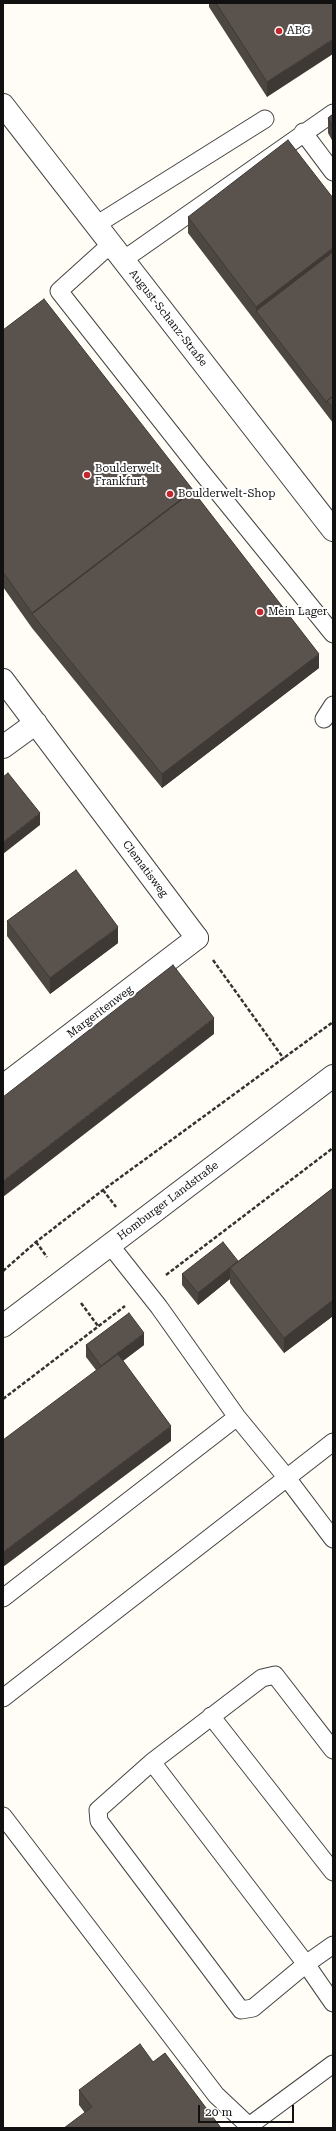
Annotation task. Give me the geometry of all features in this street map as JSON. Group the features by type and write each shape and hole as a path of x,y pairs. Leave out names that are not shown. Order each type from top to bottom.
{"street":[{"name":"August-Schanz-Straße","path":"3,105 333,530"},
{"name":"Clematisweg","path":"3,680 197,938"},
{"path":"3,747 36,723"},
{"name":"Margeritenweg","path":"3,1086 197,938"},
{"name":"Homburger Landstraße","path":"3,1326 333,1076"}],"lane":[{"path":"333,112 59,290 200,470 333,634"},
{"path":"96,225 265,119"},
{"path":"303,132 333,172"},
{"path":"110,1245 159,1307 237,1417 287,1478 333,1539"},
{"path":"3,1598 237,1417"},
{"path":"3,1698 333,1442"},
{"path":"333,1750 275,1675 262,1678 152,1762 98,1810 99,1821 241,2010 253,2008 306,1964 333,1945"},
{"path":"211,1716 333,1872"},
{"path":"152,1762 306,1964 333,2003"},
{"path":"3,1816 216,2095 250,2127 333,2064"}],"path":[{"path":"197,938 284,1059"},
{"path":"3,1271 36,1242 103,1190 333,1022"},
{"path":"172,1270 333,1148"},
{"path":"3,1399 116,1313"}],"building":[{"name":"ABG","path":"216,3 333,3 333,39 267,82"},
{"path":"333,114 333,127 328,118"},
{"path":"288,140 333,198 333,248 256,307 188,217"},
{"path":"333,252 333,396 327,401 327,403 256,311"},
{"name":"Boulderwelt Frankfurt","path":"44,299 193,490 32,613 3,572 3,330"},
{"path":"333,396 333,408 327,401"},
{"path":"193,491 319,654 162,774 32,614"},
{"path":"8,773 40,813 3,842 3,777"},
{"path":"76,870 118,927 50,978 7,921"},
{"path":"173,965 214,1018 3,1181 3,1097"},
{"path":"333,1188 333,1300 284,1338 230,1268"},
{"path":"223,1242 238,1261 198,1293 182,1274"},
{"path":"129,1313 144,1333 101,1366 86,1345"},
{"path":"118,1354 171,1426 3,1552 3,1440"},
{"path":"140,2044 153,2062 165,2053 221,2128 64,2128 92,2107 79,2090"}],"place":[{"name":"ABG","path":"279,31"},
{"name":"Boulderwelt Frankfurt","path":"87,475"},
{"name":"Boulderwelt-Shop","path":"170,494"},
{"name":"Mein Lager","path":"260,612"}]}
